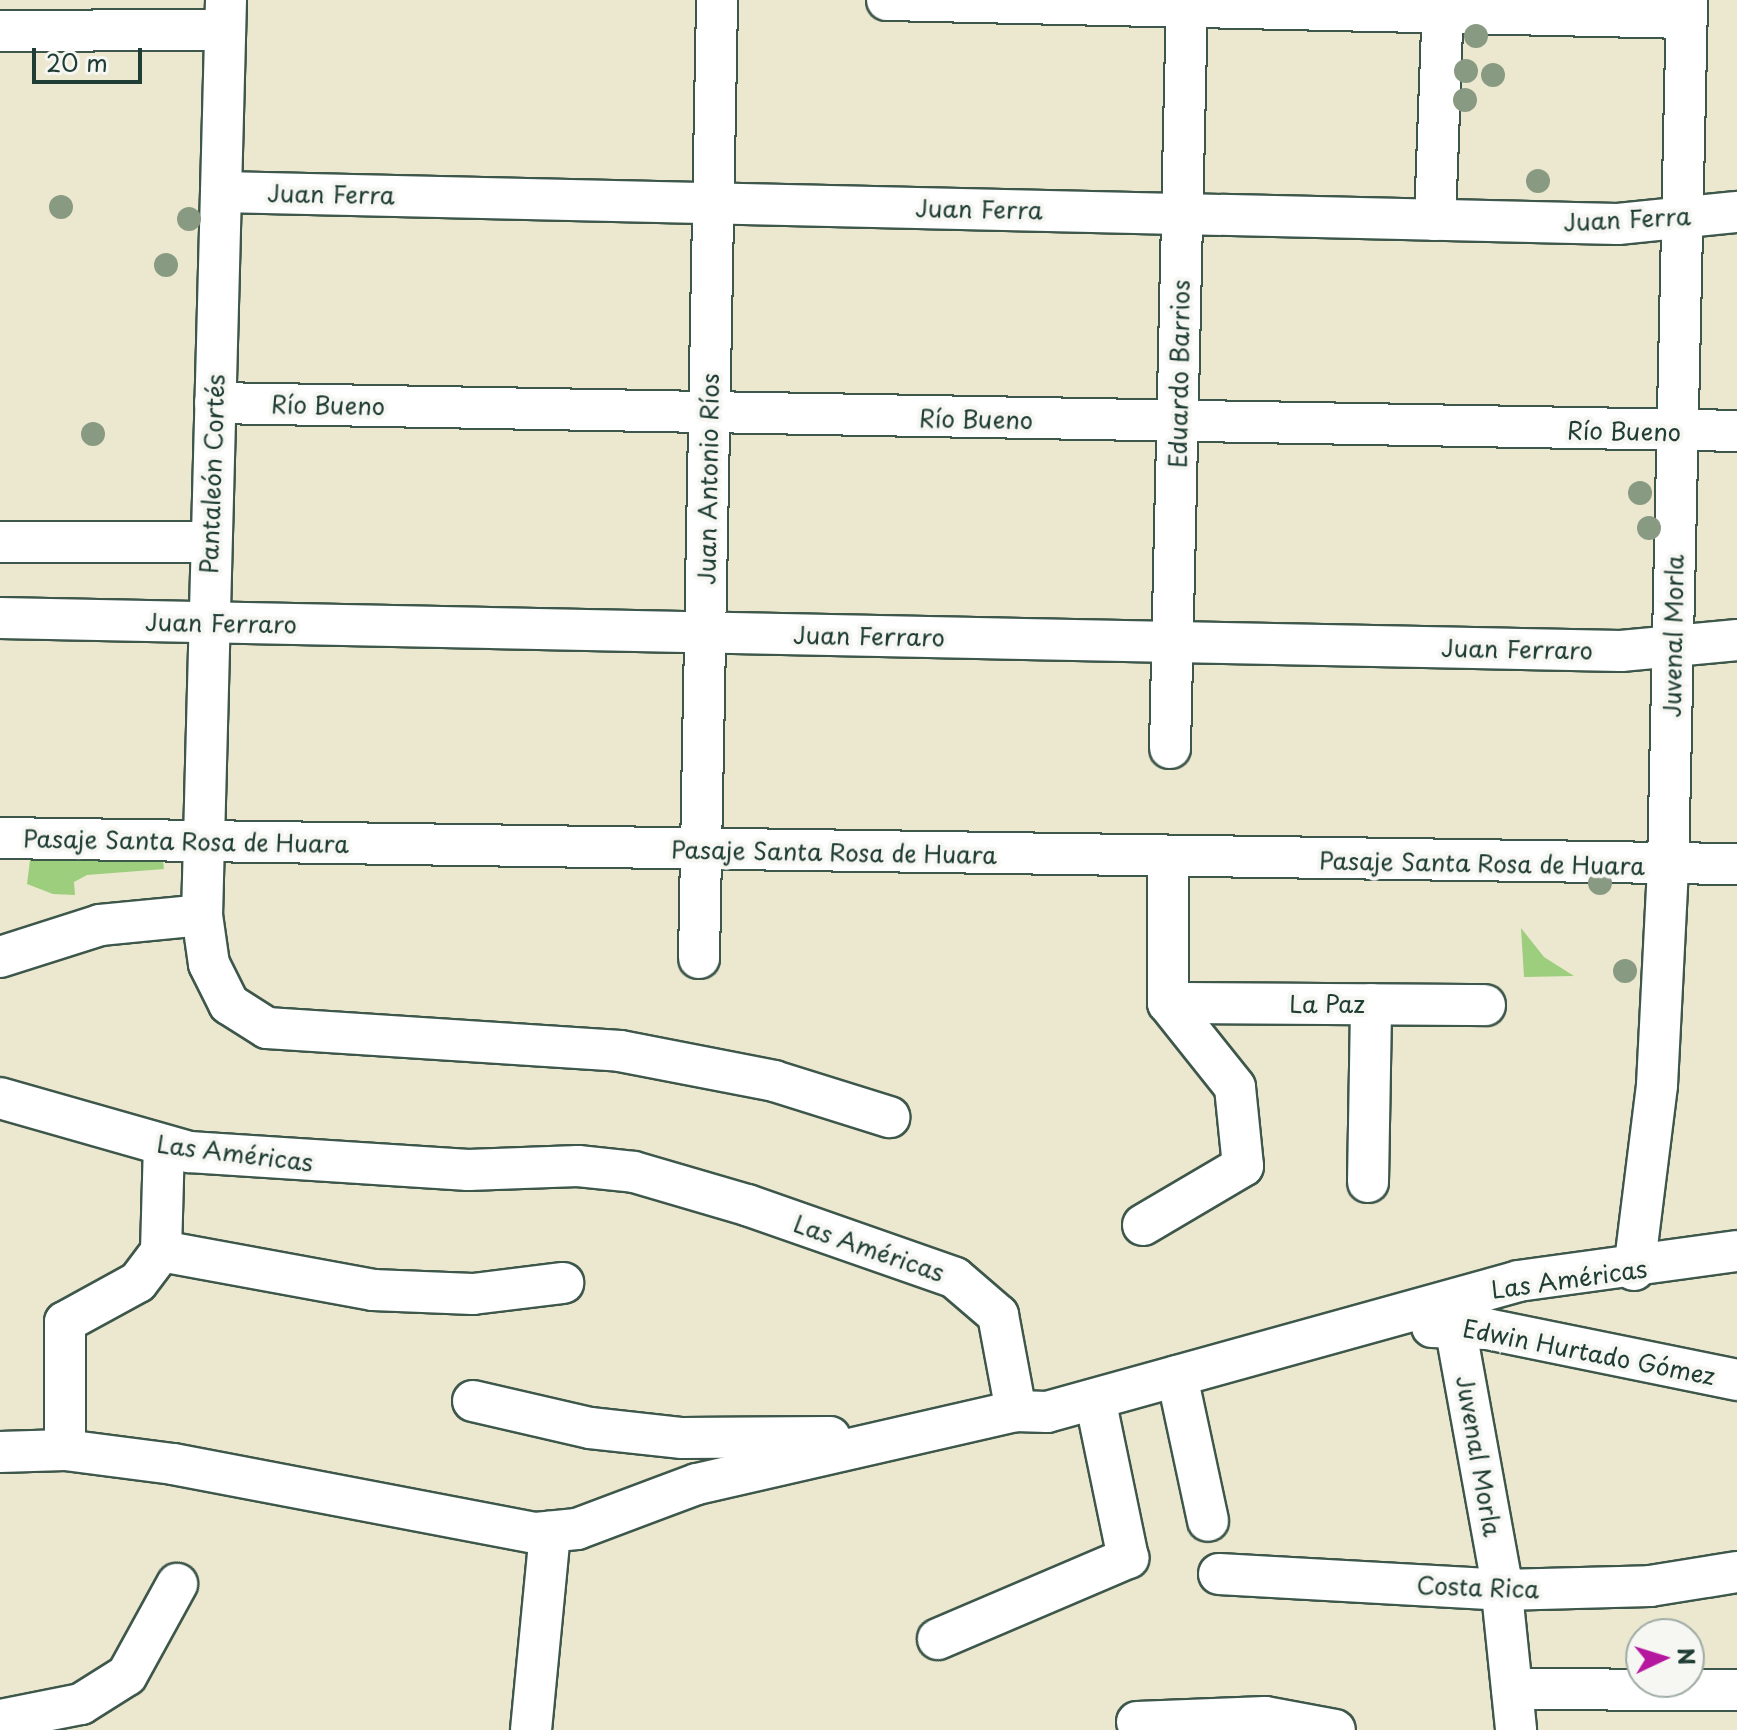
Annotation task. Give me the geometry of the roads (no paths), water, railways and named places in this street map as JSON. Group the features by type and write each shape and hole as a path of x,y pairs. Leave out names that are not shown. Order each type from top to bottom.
{"street":[{"name":"Juan Antonio Ríos","path":"699,958 717,0"},
{"path":"887,0 1687,9"},
{"name":"Eduardo Barrios","path":"1170,748 1187,4"},
{"path":"1435,220 1443,6"},
{"name":"Juvenal Morla","path":"1634,1270 1657,1085 1668,866 1687,9"},
{"path":"0,31 226,15"},
{"name":"Pantaleón Cortés","path":"226,15 202,915 209,964 229,1004 267,1028 620,1051 774,1081 889,1117"},
{"name":"Juan Ferra","path":"221,192 1618,224 1737,212"},
{"name":"Río Bueno","path":"215,403 1737,431"},
{"path":"0,542 210,542"},
{"name":"Juan Ferraro","path":"0,618 1621,651 1737,640"},
{"name":"Pasaje Santa Rosa de Huara","path":"0,838 1668,866 1737,864"},
{"path":"1143,1225 1243,1166 1235,1087 1168,1003 1168,858"},
{"path":"0,957 100,925 202,915"},
{"name":"La Paz","path":"1168,1003 1485,1005"},
{"path":"1368,1182 1371,1004"},
{"name":"Las Américas","path":"0,1098 164,1146 329,1163 634,1172 747,1205 955,1278 998,1315 1016,1411 1047,1412 1518,1281 1634,1270 1737,1251"},
{"path":"65,1450 65,1322 138,1282 161,1251 164,1146"},
{"path":"161,1251 373,1290 473,1294 563,1283"},
{"name":"Juvenal Morla","path":"1455,1326 1502,1590 1516,1730"},
{"name":"Edwin Hurtado Gómez","path":"1344,1330 1455,1326 1737,1380"},
{"path":"1177,1376 1208,1521"},
{"path":"938,1639 1128,1558 1095,1399"},
{"path":"473,1401 590,1428 682,1438 906,1436"},
{"path":"0,1452 65,1450 550,1532 697,1484 1016,1411"},
{"path":"531,1730 550,1532"},
{"name":"Costa Rica","path":"1219,1574 1502,1590 1650,1586 1737,1572"},
{"path":"0,1720 81,1704 127,1675 177,1584"},
{"path":"1512,1689 1737,1690"},
{"path":"1137,1722 1265,1717 1335,1730"}]}
